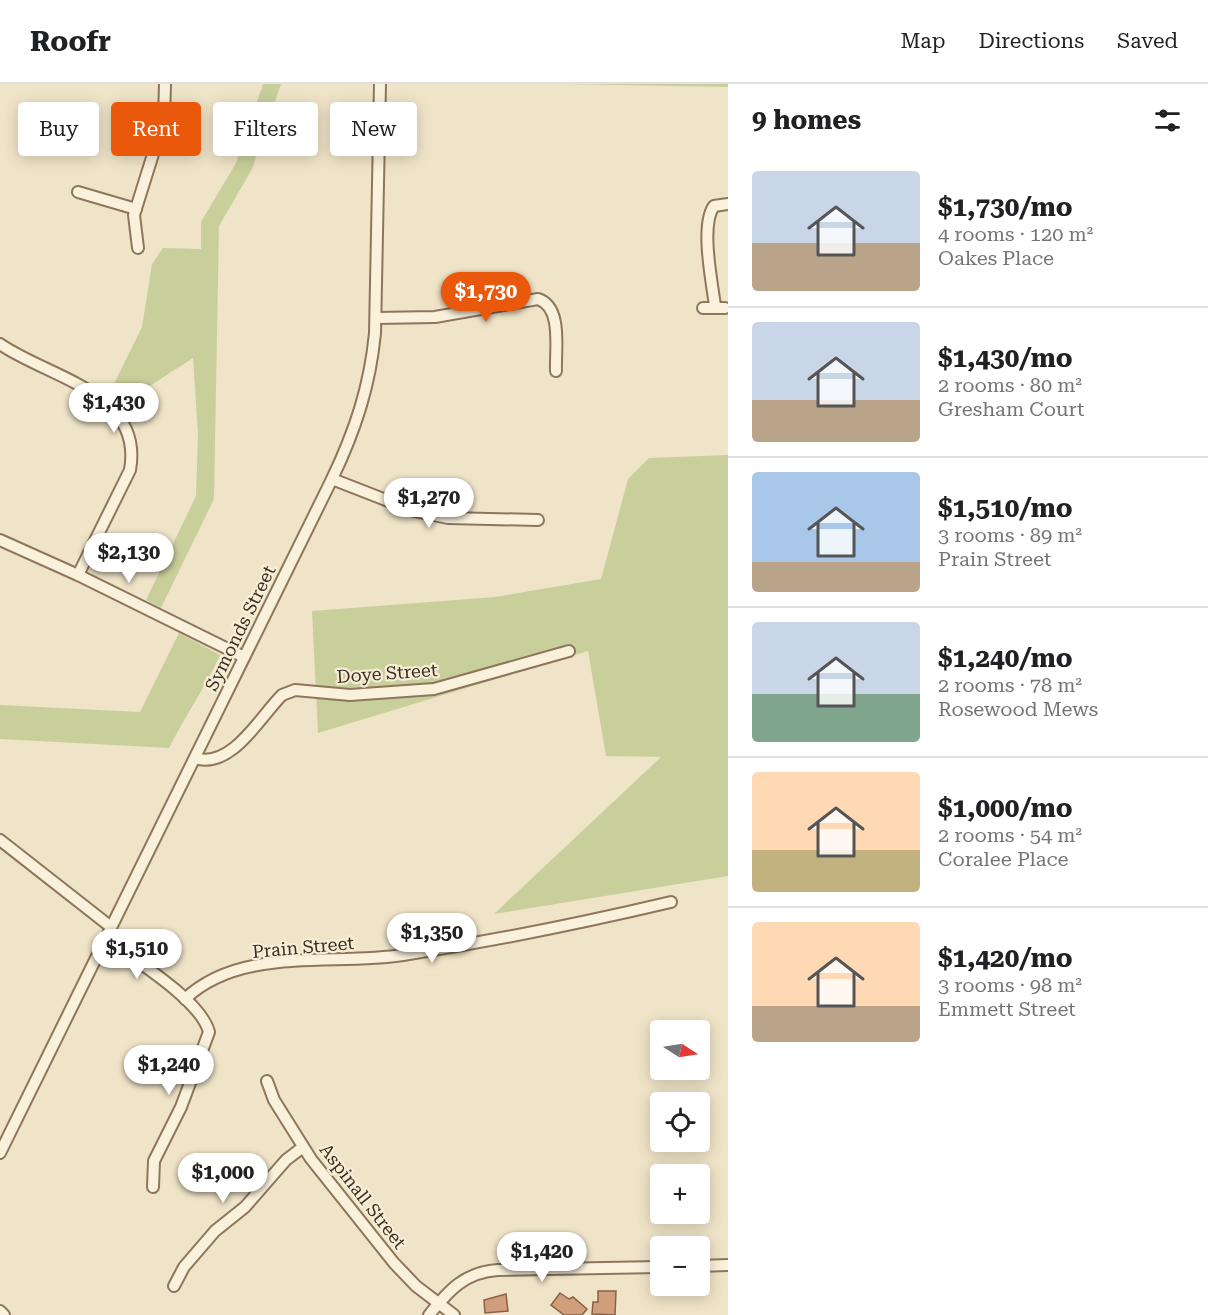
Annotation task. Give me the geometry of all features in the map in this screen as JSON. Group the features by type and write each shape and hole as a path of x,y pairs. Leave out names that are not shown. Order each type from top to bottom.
{"street":[{"path":"138,248 136,209 164,119 165,84"},
{"name":"Symonds Street","path":"0,1153 352,436 365,396 376,318 380,84"},
{"path":"78,192 136,209"},
{"path":"714,307 708,242 710,214 714,206 728,204"},
{"path":"376,318 435,317 538,299 548,304 553,312 556,371"},
{"path":"0,344 109,403 129,431 132,457 130,470 78,575"},
{"path":"332,479 414,511 448,518 538,519"},
{"path":"1,543 78,575 244,657"},
{"name":"Doye Street","path":"195,758 210,761 226,753 282,695 289,692 301,690 350,696 434,689 569,651"},
{"path":"0,840 111,927"},
{"name":"Prain Street","path":"185,999 206,981 257,966 400,955 594,920 671,902"},
{"path":"106,939 185,999 202,1017 209,1032 181,1107 154,1161 153,1187"},
{"name":"Aspinall Street","path":"267,1081 274,1100 303,1147 394,1263 416,1286 454,1315"},
{"path":"174,1286 184,1267 221,1224 245,1207 286,1160 303,1147"},
{"path":"710,1266 728,1265"},
{"path":"429,1315 457,1283 489,1270 650,1267"},
{"path":"0,1311 4,1315"}],"green space":[{"path":"263,84 281,84 275,102 257,102"},
{"path":"565,84 728,84 728,87"},
{"path":"238,156 256,156 252,169 219,226 214,499 161,608 146,600 196,496 198,434 193,358 122,404 110,392 142,327 152,264 163,248 201,249 201,222"},
{"path":"728,455 728,876 494,914 661,757 606,756 588,651 318,733 312,611 495,597 601,579 628,479 649,458"},
{"path":"179,633 220,655 169,748 0,739 0,705 140,712"}],"building":[{"path":"598,1291 616,1291 615,1315 592,1314 593,1302 598,1302"},
{"path":"560,1293 569,1299 573,1297 587,1309 582,1315 564,1315 551,1305"},
{"path":"506,1294 508,1311 485,1313 484,1300"}]}
